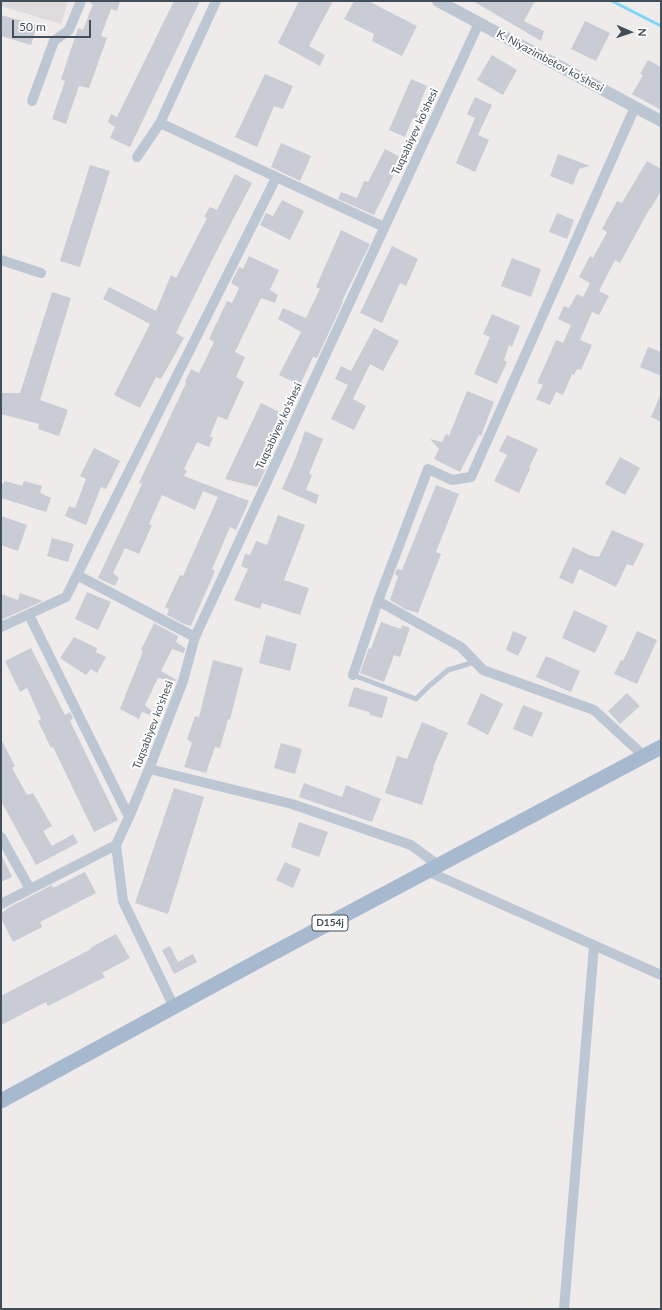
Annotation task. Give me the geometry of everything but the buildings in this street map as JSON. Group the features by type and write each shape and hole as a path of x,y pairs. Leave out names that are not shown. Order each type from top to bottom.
{"main road":[{"name":"D154j","path":"1,1101 661,747"}],"street":[{"path":"32,101 54,41 69,30 81,1"},
{"path":"137,157 160,123 216,1"},
{"name":"K. Niyazimbetov ko'shesi","path":"438,1 661,121"},
{"name":"Tuqsabiyev ko'shesi","path":"116,845 130,818 183,680 195,637 479,23"},
{"path":"353,675 378,601 428,469 452,480 471,477 635,107"},
{"path":"160,123 384,227"},
{"path":"1,627 66,597 276,178"},
{"path":"1,260 41,273"},
{"path":"77,575 195,637"},
{"path":"378,601 461,647 483,670 594,710 644,756"},
{"path":"29,614 130,818"},
{"path":"149,769 292,804 412,845 433,868 594,946 661,975"},
{"path":"1,837 30,889"},
{"path":"1,904 116,845 123,901 174,1007"},
{"path":"564,1309 594,946"}],"lane":[{"path":"353,675 416,699 448,670 475,662"}],"shaded area":[{"path":"1,1 68,1 61,24 1,6"}],"waterway":[{"path":"612,1 661,26"}]}
